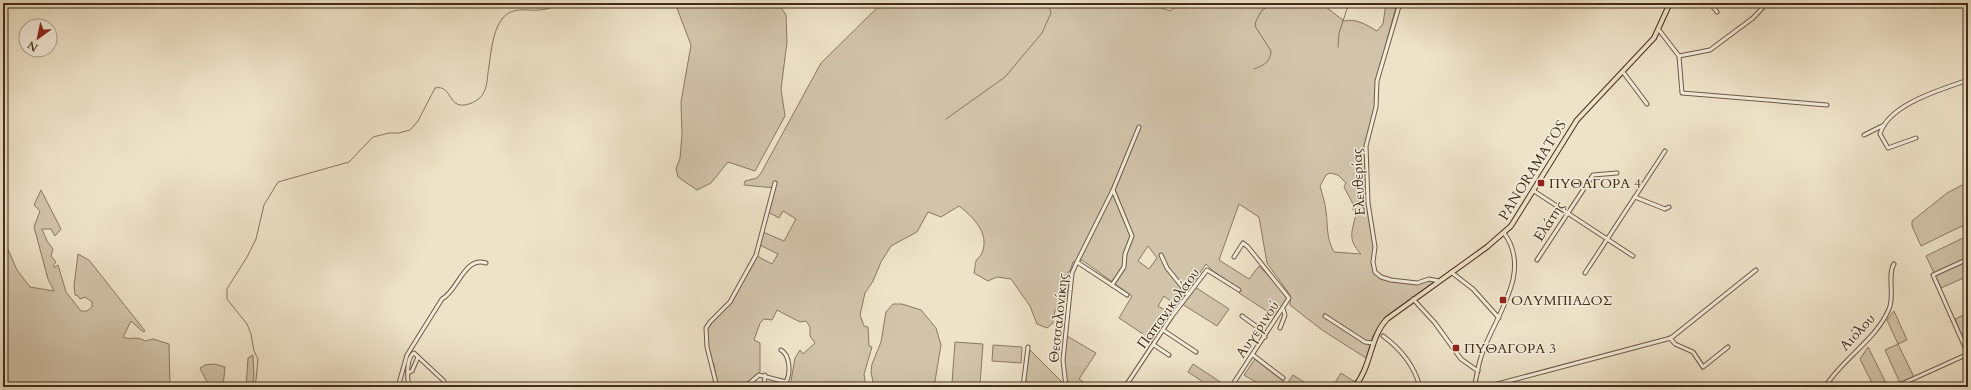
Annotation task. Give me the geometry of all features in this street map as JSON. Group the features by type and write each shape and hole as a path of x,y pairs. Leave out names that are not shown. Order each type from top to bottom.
{"main road":[{"name":"PANORAMATOS","path":"1354,387 1365,372 1373,343 1378,331 1385,322 1413,299 1504,233 1517,219 1576,120 1645,49 1659,30 1670,3"}],"street":[{"name":"Ελευθερίας","path":"1400,3 1377,81 1376,107 1366,146 1368,203 1375,247 1373,262 1375,272 1380,277 1391,280 1417,283 1429,279 1439,281"},
{"path":"1710,3 1717,12"},
{"path":"1679,56 1710,50 1753,18 1767,3"},
{"path":"1659,30 1679,56 1681,91 1683,94 1827,105"},
{"path":"1623,72 1647,104"},
{"path":"1916,138 1890,148 1886,148 1880,134 1886,124 1908,103 1968,80"},
{"path":"1864,135 1886,124"},
{"path":"1077,262 1113,190 1139,127"},
{"path":"1585,273 1665,151"},
{"name":"Ελάτης","path":"1537,260 1594,175 1618,173"},
{"path":"717,387 706,341 706,328 730,302 756,255 775,183"},
{"path":"1112,285 1124,267 1125,254 1132,236 1113,190"},
{"path":"1534,191 1633,256"},
{"path":"1635,197 1657,207 1666,209 1669,206"},
{"path":"1474,387 1482,354 1499,318 1511,286 1515,266 1513,249 1504,233"},
{"name":"Αυγερινού","path":"1231,387 1289,301 1289,296 1248,246 1243,243 1234,257"},
{"path":"1161,255 1167,268 1188,294"},
{"path":"1895,387 1968,354 1933,275 1968,259"},
{"path":"398,387 407,355 442,299 448,296 455,287 457,281 473,263 479,261 486,264"},
{"name":"Θεσσαλονίκης","path":"1066,387 1064,356 1072,273 1077,262 1127,295"},
{"name":"Αιόλου","path":"1825,387 1841,365 1885,320 1892,301 1891,271 1894,264"},
{"name":"Παπανικολάου","path":"1125,387 1188,294 1208,270 1239,290"},
{"path":"1486,387 1670,338 1756,270"},
{"path":"1451,272 1470,287 1499,318"},
{"path":"1413,299 1435,323 1461,359 1478,371"},
{"path":"1280,328 1285,315 1283,310"},
{"path":"1242,316 1260,328 1265,337"},
{"path":"1325,316 1365,342 1373,343"},
{"path":"1163,330 1196,352"},
{"path":"1383,336 1403,354 1414,371 1420,387"},
{"path":"1670,338 1676,344 1693,352 1703,367 1728,347"},
{"path":"1154,344 1169,355"},
{"path":"1023,387 1028,347"},
{"path":"745,387 756,377 765,375 785,382 787,380 788,362 785,353 781,350"},
{"path":"409,387 408,373 412,355 414,353 444,380"},
{"path":"1253,355 1284,378"},
{"path":"408,373 412,371 418,357"},
{"path":"764,387 765,375"}],"shaded area":[{"path":"675,3 778,3 786,15 787,42 781,89 785,116 755,171 728,162 711,183 697,190 678,177 676,169 680,158 682,135 681,102 691,45"},
{"path":"882,3 1146,3 1170,11 1180,3 1287,3 1295,8 1300,6 1302,3 1321,3 1344,21 1357,21 1377,31 1383,24 1386,3 1397,3 1378,73 1376,104 1366,143 1367,201 1373,239 1374,271 1388,279 1399,282 1434,282 1385,317 1373,336 1366,358 1322,330 1290,305 1290,295 1267,263 1259,217 1239,204 1219,260 1249,279 1259,266 1289,297 1276,317 1239,293 1241,290 1213,271 1206,264 1177,306 1164,296 1158,306 1172,314 1153,343 1142,336 1143,334 1119,318 1132,296 1082,260 1073,262 1070,271 1068,272 1068,291 1061,308 1055,310 1053,323 1047,328 1037,324 1030,306 1011,279 997,277 988,281 974,273 976,261 982,253 984,239 975,220 959,206 941,217 928,212 917,232 891,246 865,293 860,315 864,326 868,327 869,346 872,347 864,374 866,387 790,387 795,358 800,350 803,354 815,343 810,336 810,327 806,321 800,322 777,310 772,320 764,319 760,323 754,340 760,343 760,372 746,387 718,387 714,365 708,352 707,326 726,308 757,256 772,264 778,254 760,245 763,232 784,241 796,219 783,211 779,218 768,212 775,188 744,185 745,181 757,178 761,173 821,63","holes":["1330,173 1338,175 1346,183 1344,187 1353,204 1353,210 1356,214 1352,231 1352,239 1361,254 1334,252 1331,247 1328,237 1326,208 1320,186 1326,175","1148,246 1157,258 1149,269 1138,261"]},
{"path":"1968,182 1968,258 1934,273 1926,256 1967,236 1962,226 1921,246 1912,226 1912,221 1947,193"},
{"path":"41,190 61,229 55,236 51,229 42,229 47,241 53,249 51,256 56,262 53,266 55,267 58,265 66,292 81,311 87,311 92,307 92,302 85,297 80,299 75,295 74,286 78,254 89,260 145,331 143,332 131,321 123,337 139,338 145,341 153,339 169,344 170,387 3,387 3,238 17,270 30,287 54,291 48,279 34,227 40,211 34,205"},
{"path":"1968,261 1968,276 1941,288 1935,276"},
{"path":"1195,287 1229,309 1217,326 1182,304"},
{"path":"893,304 902,304 921,310 936,328 941,345 934,387 874,387 871,372 872,364 881,342 886,312"},
{"path":"1894,311 1907,340 1898,344 1887,320"},
{"path":"1968,313 1968,350 1955,319"},
{"path":"1067,336 1096,353 1079,379 1091,387 1077,387 1066,380 1064,361"},
{"path":"955,342 983,344 980,385 952,383"},
{"path":"1898,344 1914,377 1900,383 1885,350"},
{"path":"993,345 1022,347 1021,363 992,361"},
{"path":"1868,347 1888,387 1874,387 1860,359"},
{"path":"1030,350 1064,384 1064,387 1036,387 1025,380"},
{"path":"253,355 254,377 252,387 246,387 248,358"},
{"path":"1255,359 1287,384 1293,375 1312,387 1264,387 1244,375"},
{"path":"214,364 225,367 223,387 191,387 194,382 201,386 209,386 200,368 205,365"},
{"path":"1193,364 1228,387 1211,387 1188,372"},
{"path":"1341,373 1355,382 1350,387 1338,387 1334,384"}],"waterway":[{"path":"252,387 256,380 258,359 254,351 251,334 247,324 227,299 227,289 247,257 256,239 264,205 278,182 349,162 373,137 410,130 418,121 435,88 445,90 457,104 469,104 480,98 487,84 496,29 502,19 507,14 517,10 548,9 560,3"},
{"path":"946,119 1005,77 1042,33 1051,13 1048,3"},
{"path":"1254,69 1268,61 1271,51 1255,26 1256,21 1262,10 1269,6 1285,3"},
{"path":"1338,47 1339,33 1349,3"}],"place":[{"name":"ΠΥΘΑΓΟΡΑ 4","path":"1541,183"},
{"name":"ΟΛΥΜΠΙΑΔΟΣ","path":"1503,300"},
{"name":"ΠΥΘΑΓΟΡΑ 3","path":"1456,348"}]}
